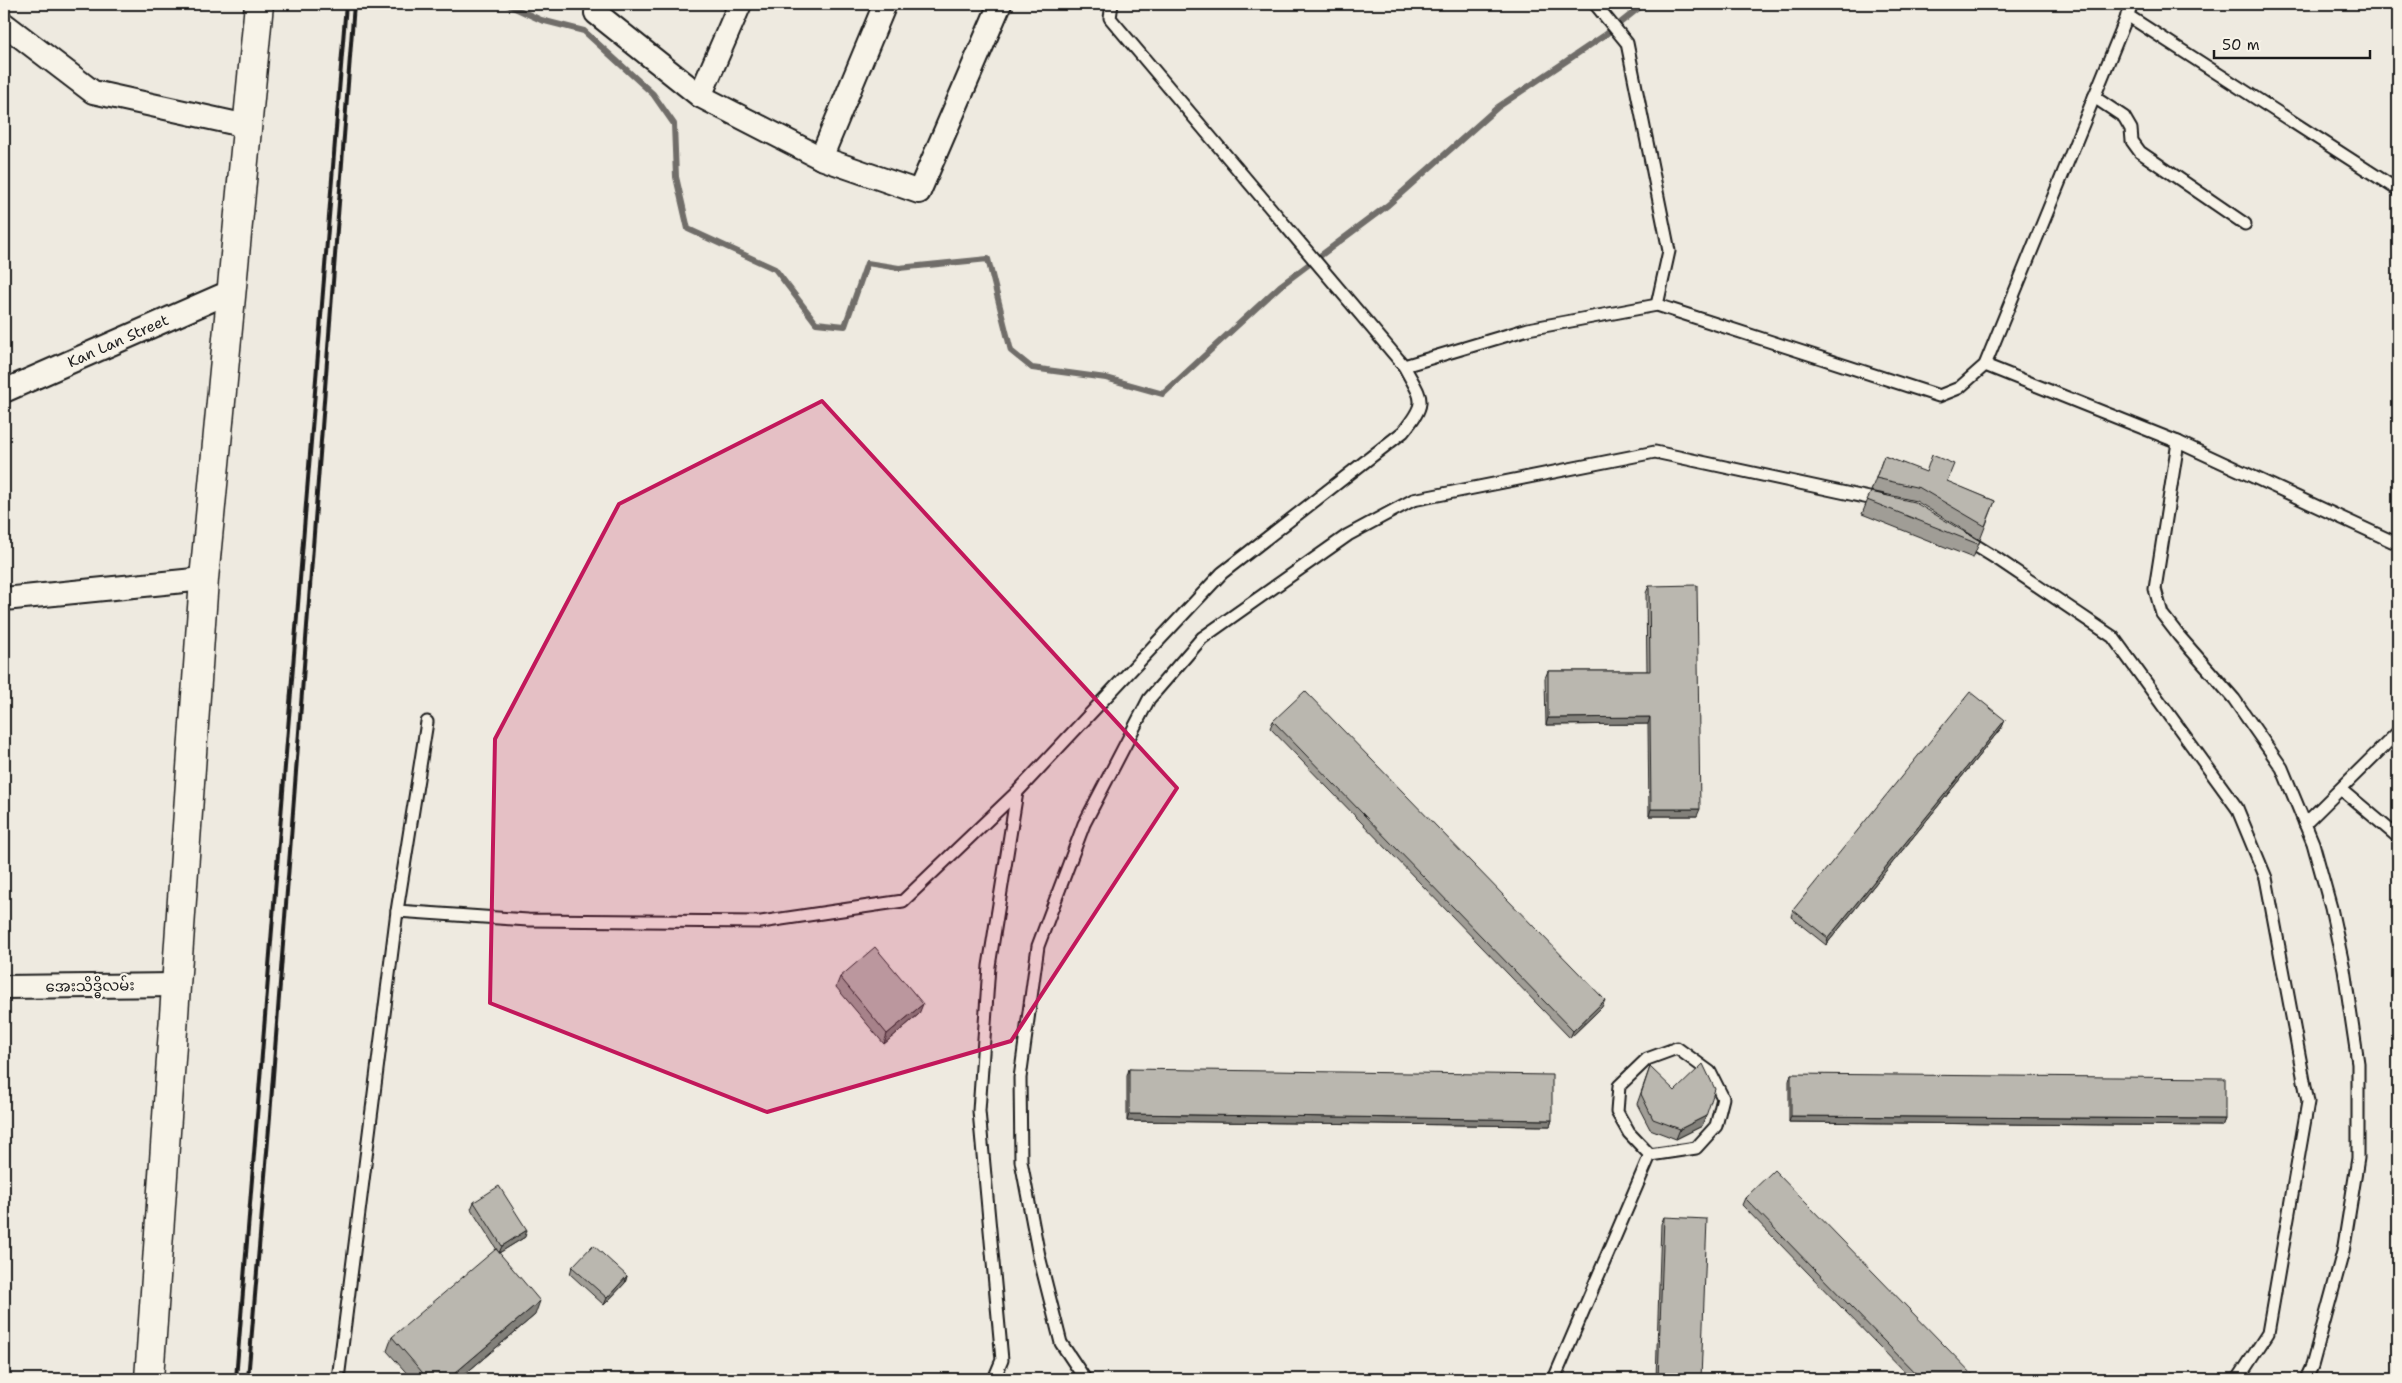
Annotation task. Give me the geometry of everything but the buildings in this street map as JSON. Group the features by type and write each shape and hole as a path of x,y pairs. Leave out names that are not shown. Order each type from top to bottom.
{"main road":[{"path":"149,1379 204,579 259,4"}],"street":[{"path":"600,4 596,13 700,96 821,158 919,192 1000,4"},
{"path":"700,96 740,4"},
{"path":"821,158 885,4"},
{"path":"4,24 93,92 248,126"},
{"name":"Kan Lan Street","path":"4,391 232,291"},
{"path":"4,599 204,579"},
{"name":"အေးသိဒ္ဓိလမ်း","path":"4,987 176,985"}],"lane":[{"path":"397,911 528,920 761,922 903,901 1017,792 1222,573 1403,432 1418,413 1421,397 1404,366 1381,336 1110,18 1112,4"},
{"path":"1595,4 1627,43 1669,251 1657,305"},
{"path":"1404,366 1528,329 1657,305 1939,396 1959,388 1985,365 2132,4"},
{"path":"2128,15 2398,190"},
{"path":"2094,97 2124,116 2130,129 2132,141 2140,152 2245,224"},
{"path":"1985,365 2178,442 2398,544"},
{"path":"2178,442 2155,588 2162,614 2178,636 2234,699 2282,768 2313,843 2331,908 2344,969 2358,1063 2358,1158 2344,1252 2312,1366 2306,1379"},
{"path":"1085,1379 1061,1343 1039,1256 1021,1161 1020,1078 1038,946 1084,824 1150,699 1202,638 1348,535 1413,500 1655,452 1894,503"},
{"path":"1952,531 2000,560 2113,637 2237,808 2266,878 2308,1102 2268,1333 2238,1379"},
{"path":"338,1379 397,911 427,722"},
{"path":"2305,824 2398,732"},
{"path":"2341,789 2398,837"},
{"path":"994,1379 1002,1360 979,1111 989,966 1017,792"},
{"path":"1677,1048 1710,1072 1723,1098 1716,1126 1696,1148 1650,1155 1629,1134 1617,1112 1619,1086 1647,1059 1677,1048"},
{"path":"1554,1379 1650,1155"}],"highlighted area":[{"path":"822,401 1177,788 1011,1041 767,1112 490,1003 495,739 619,504"}],"waterway":[{"path":"506,4 541,20 584,31 653,94 674,124 676,177 688,229 775,269 816,323 845,326 867,263 899,268 988,259 1011,351 1032,368 1106,378 1163,394 1280,286 1388,205 1498,107 1605,35 1644,4"}],"railway":[{"path":"236,1379 346,4"},
{"path":"248,1379 270,1116 354,4"}]}
